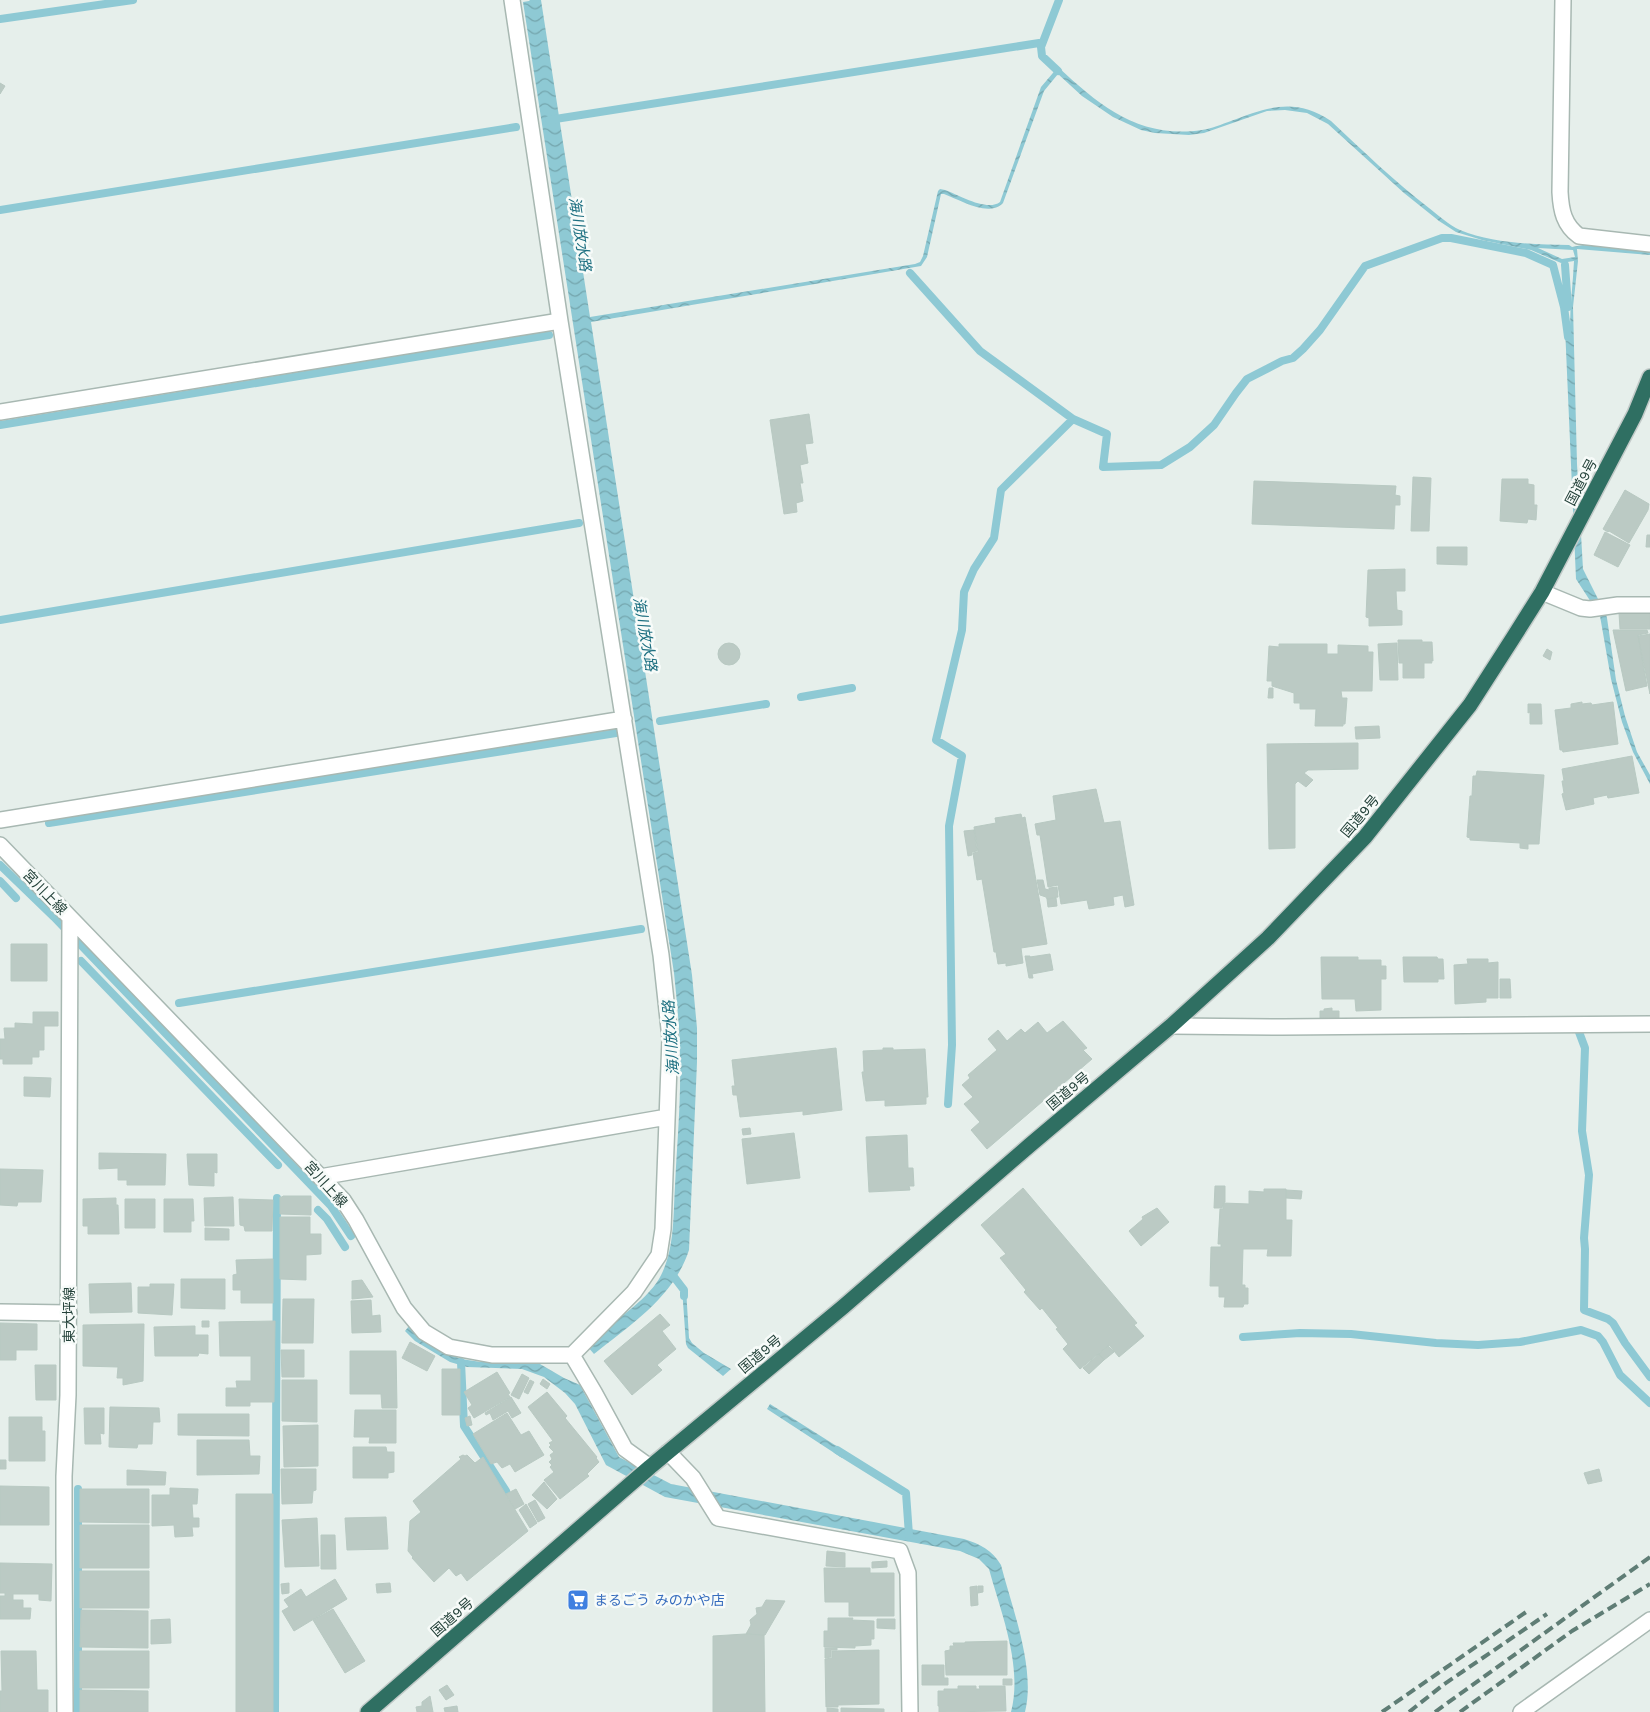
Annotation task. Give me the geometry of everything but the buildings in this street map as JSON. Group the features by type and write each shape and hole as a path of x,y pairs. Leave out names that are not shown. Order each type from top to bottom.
{"highway":[{"name":"国道9号","path":"368,1712 650,1467 843,1307 1030,1145 1172,1026 1268,938 1366,836 1470,705 1542,592 1635,414 1650,376"}],"street":[{"path":"512,0 560,321 661,954 670,1038 663,1228 659,1255 634,1292 572,1355 625,1449 650,1467"},
{"path":"1563,0 1561,209 1571,230 1580,236 1650,244"},
{"path":"0,412 560,321"},
{"path":"1542,592 1573,606 1590,609 1650,605"},
{"path":"0,820 624,719"},
{"name":"宮川上線","path":"0,845 342,1200 356,1220 404,1308 424,1332 449,1347 492,1356 572,1355"},
{"name":"東大坪線","path":"65,1712 64,1476 68,1395 69,1313 70,918"},
{"path":"1172,1026 1650,1024"},
{"path":"320,1176 667,1117"},
{"path":"0,1312 69,1313"},
{"path":"668,1452 693,1478 718,1518 900,1551 908,1573 910,1712"},
{"path":"1521,1712 1650,1620"}],"water":[{"path":"541,0 590,317 920,262 940,189 981,204 994,205 1000,202 1041,87 1058,67 1106,107 1141,125 1159,130 1180,132 1205,129 1257,112 1281,107 1305,109 1318,114 1331,121 1391,177 1440,217 1456,228 1473,235 1500,241 1569,245 1572,247 1583,245 1650,252 1650,255 1577,249 1578,261 1573,307 1577,464 1583,569 1598,599 1603,603 1616,680 1625,716 1637,752 1650,775 1650,784 1633,752 1622,722 1611,679 1600,616 1576,579 1565,327 1570,327 1574,261 1561,263 1531,250 1482,240 1456,232 1404,193 1328,124 1307,113 1285,110 1267,111 1204,133 1189,135 1155,133 1141,130 1113,117 1082,96 1058,74 1044,91 1003,203 990,209 982,208 941,194 927,257 921,266 591,322 692,975 697,1028 689,1250 682,1267 662,1296 636,1321 594,1354 587,1346 591,1339 646,1296 659,1279 668,1257 673,1222 679,1123 679,1039 674,973 523,2","holes":["1538,248 1573,250 1575,257 1562,259"]},
{"path":"682,1288 686,1288 689,1338 704,1353 731,1369 723,1376 688,1348 686,1344"},
{"path":"409,1326 414,1332 442,1351 461,1359 481,1362 540,1364 580,1385 619,1457 671,1484 964,1539 985,1548 994,1555 1001,1565 1021,1639 1025,1658 1028,1695 1025,1712 1011,1712 1014,1676 1009,1640 989,1569 979,1559 960,1551 665,1497 606,1465 575,1404 565,1393 544,1377 522,1369 467,1367 450,1362 415,1341 405,1331"},
{"path":"770,1404 846,1452 842,1458 767,1409"}],"waterway":[{"path":"0,19 133,0"},
{"path":"1058,71 1042,56 1041,47 1059,0"},
{"path":"549,120 1039,43"},
{"path":"0,210 516,127"},
{"path":"910,273 980,351 1073,419 1107,434 1103,467 1161,465 1190,447 1214,425 1247,379 1282,361 1293,358 1303,349 1320,330 1365,266 1442,238 1451,238 1526,253 1553,265 1564,307 1568,337"},
{"path":"1565,265 1568,307"},
{"path":"0,425 549,335"},
{"path":"948,1104 952,1045 949,826 962,756 936,740 962,630 964,592 974,569 994,538 1001,490 1073,419"},
{"path":"0,620 579,523"},
{"path":"801,697 852,688"},
{"path":"660,721 766,704"},
{"path":"49,823 616,733"},
{"path":"0,865 54,917 331,1206 351,1236"},
{"path":"0,881 16,898"},
{"path":"179,1003 641,929"},
{"path":"81,961 278,1165"},
{"path":"1579,1032 1585,1048 1582,1131 1589,1175 1584,1238 1584,1310 1608,1319 1613,1323 1650,1377"},
{"path":"275,1712 277,1198"},
{"path":"318,1210 327,1219 345,1247"},
{"path":"671,1273 684,1290 684,1296"},
{"path":"1243,1337 1300,1333 1351,1334 1436,1343 1478,1345 1520,1342 1581,1330 1598,1336 1620,1375 1650,1403"},
{"path":"461,1362 464,1426 506,1491"},
{"path":"837,1450 906,1493 909,1535"},
{"path":"78,1489 78,1712"}],"railway":[{"path":"1435,1712 1650,1557"},
{"path":"1460,1712 1572,1631 1650,1584"},
{"path":"1382,1712 1529,1610"},
{"path":"1409,1712 1443,1685 1547,1614"}],"place":[{"name":"まるごう みのかや店","path":"578,1600"}],"water label":[{"name":"海川放水路","path":"580,234"},
{"name":"海川放水路","path":"645,634"},
{"name":"海川放水路","path":"671,1038"}]}
